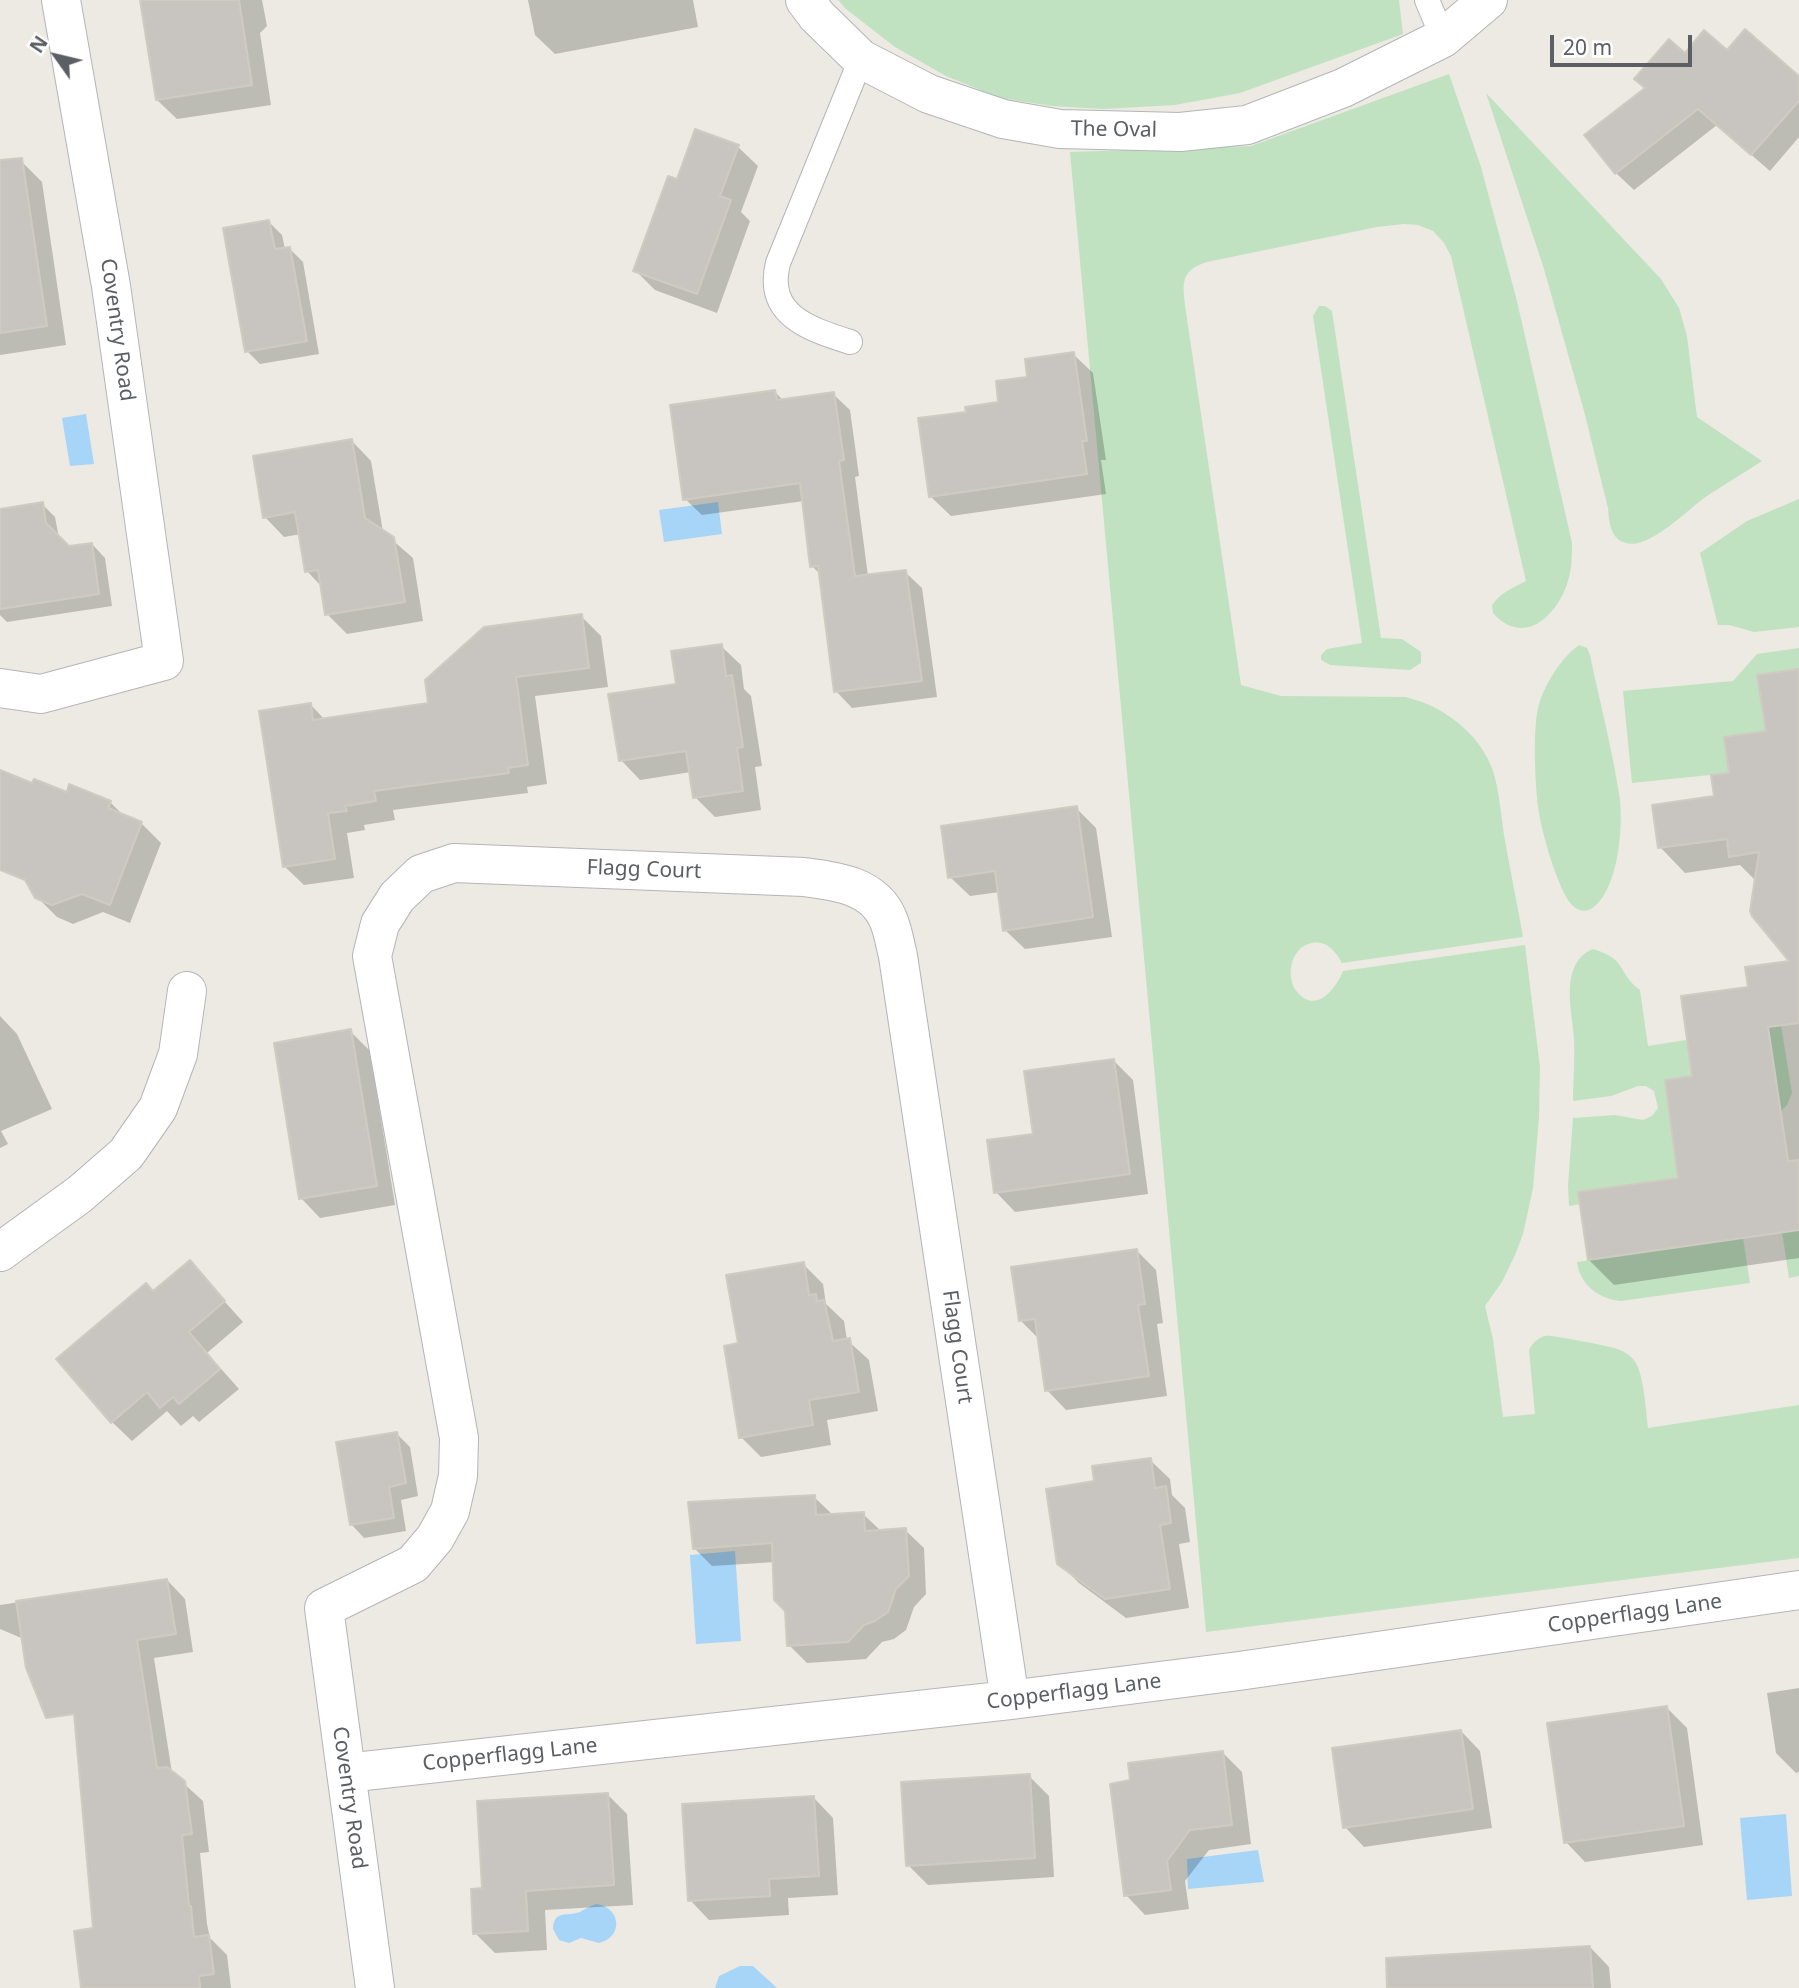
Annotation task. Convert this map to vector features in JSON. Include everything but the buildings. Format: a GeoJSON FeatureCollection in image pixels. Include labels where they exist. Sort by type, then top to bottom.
{"type":"FeatureCollection","features":[{"type":"Feature","properties":{"kind":"street","name":"Coventry Road"},"geometry":{"type":"LineString","coordinates":[[0,688],[41,694],[163,661],[111,286],[61,0]]}},
{"type":"Feature","properties":{"kind":"street","name":"The Oval"},"geometry":{"type":"LineString","coordinates":[[805,0],[817,16],[861,59],[929,94],[1003,119],[1060,130],[1180,132],[1247,125],[1343,88],[1443,38],[1488,0]]}},
{"type":"Feature","properties":{"kind":"street","name":"Flagg Court"},"geometry":{"type":"LineString","coordinates":[[324,1608],[413,1564],[435,1538],[450,1511],[458,1476],[459,1438],[372,956],[380,924],[397,897],[421,874],[454,863],[804,877],[842,882],[870,894],[887,916],[898,956],[1010,1700]]}},
{"type":"Feature","properties":{"kind":"street"},"geometry":{"type":"LineString","coordinates":[[0,1252],[80,1194],[126,1154],[158,1108],[178,1054],[187,991]]}},
{"type":"Feature","properties":{"kind":"street","name":"Copperflagg Lane"},"geometry":{"type":"LineString","coordinates":[[346,1773],[1010,1700],[1239,1671],[1799,1590]]}},
{"type":"Feature","properties":{"kind":"street","name":"Coventry Road"},"geometry":{"type":"LineString","coordinates":[[324,1608],[375,1988]]}},
{"type":"Feature","properties":{"kind":"lane"},"geometry":{"type":"LineString","coordinates":[[1427,0],[1443,38]]}},
{"type":"Feature","properties":{"kind":"lane"},"geometry":{"type":"LineString","coordinates":[[850,342],[816,331],[787,310],[775,293],[774,278],[778,262],[861,59]]}},
{"type":"Feature","properties":{"kind":"green space"},"geometry":{"type":"Polygon","coordinates":[[[838,0],[1399,0],[1403,34],[1240,93],[1175,105],[1104,109],[1052,106],[1000,98],[946,76],[895,47],[838,0]]]}},
{"type":"Feature","properties":{"kind":"green space"},"geometry":{"type":"Polygon","coordinates":[[[1449,74],[1481,167],[1517,301],[1572,543],[1570,571],[1563,594],[1548,615],[1538,623],[1516,628],[1493,613],[1492,605],[1499,597],[1526,581],[1451,256],[1433,231],[1418,225],[1404,224],[1377,227],[1207,262],[1191,270],[1184,281],[1186,312],[1241,685],[1281,696],[1405,697],[1433,707],[1458,723],[1479,745],[1493,771],[1523,937],[1342,963],[1327,945],[1312,943],[1305,945],[1295,956],[1291,979],[1298,993],[1305,999],[1319,1000],[1336,985],[1343,971],[1525,945],[1540,1067],[1533,1188],[1523,1234],[1515,1255],[1502,1282],[1485,1306],[1493,1339],[1503,1417],[1535,1414],[1529,1350],[1545,1336],[1609,1347],[1631,1357],[1637,1365],[1642,1382],[1648,1428],[1799,1405],[1799,1558],[1206,1632],[1070,152],[1251,146],[1449,74]]]}},
{"type":"Feature","properties":{"kind":"green space"},"geometry":{"type":"Polygon","coordinates":[[[1486,93],[1661,279],[1679,308],[1687,336],[1697,417],[1762,461],[1707,496],[1657,535],[1635,544],[1621,541],[1611,529],[1584,411],[1544,269],[1486,93]]]}},
{"type":"Feature","properties":{"kind":"green space"},"geometry":{"type":"Polygon","coordinates":[[[1319,306],[1325,306],[1332,311],[1381,638],[1402,639],[1421,652],[1421,663],[1410,670],[1330,665],[1321,660],[1321,655],[1327,649],[1362,643],[1313,316],[1319,306]]]}},
{"type":"Feature","properties":{"kind":"green space"},"geometry":{"type":"Polygon","coordinates":[[[1799,499],[1799,627],[1754,632],[1718,625],[1700,553],[1747,521],[1799,499]]]}},
{"type":"Feature","properties":{"kind":"green space"},"geometry":{"type":"Polygon","coordinates":[[[1579,645],[1587,648],[1590,655],[1614,764],[1621,812],[1617,856],[1609,885],[1595,906],[1584,911],[1572,905],[1567,898],[1550,858],[1538,806],[1535,752],[1537,711],[1543,693],[1561,663],[1579,645]]]}},
{"type":"Feature","properties":{"kind":"green space"},"geometry":{"type":"Polygon","coordinates":[[[1799,648],[1799,669],[1757,675],[1766,731],[1724,737],[1729,773],[1632,783],[1623,691],[1733,681],[1757,654],[1799,648]]]}},
{"type":"Feature","properties":{"kind":"green space"},"geometry":{"type":"Polygon","coordinates":[[[1593,949],[1617,962],[1640,990],[1648,1046],[1781,1025],[1792,1093],[1787,1105],[1780,1112],[1686,1176],[1578,1192],[1580,1204],[1569,1206],[1573,1118],[1615,1115],[1643,1120],[1652,1116],[1658,1108],[1654,1091],[1646,1086],[1638,1086],[1611,1096],[1573,1101],[1571,976],[1577,961],[1593,949]]]}},
{"type":"Feature","properties":{"kind":"green space"},"geometry":{"type":"Polygon","coordinates":[[[1799,1230],[1799,1276],[1789,1278],[1782,1232],[1799,1230]]]}},
{"type":"Feature","properties":{"kind":"green space"},"geometry":{"type":"Polygon","coordinates":[[[1743,1238],[1750,1283],[1621,1301],[1598,1294],[1586,1284],[1577,1262],[1743,1238]]]}},
{"type":"Feature","properties":{"kind":"water"},"geometry":{"type":"Polygon","coordinates":[[[86,414],[94,464],[70,466],[62,418],[86,414]]]}},
{"type":"Feature","properties":{"kind":"water"},"geometry":{"type":"Polygon","coordinates":[[[718,502],[722,534],[664,542],[659,510],[718,502]]]}},
{"type":"Feature","properties":{"kind":"water"},"geometry":{"type":"Polygon","coordinates":[[[735,1551],[741,1641],[696,1644],[690,1555],[735,1551]]]}},
{"type":"Feature","properties":{"kind":"water"},"geometry":{"type":"Polygon","coordinates":[[[1786,1814],[1792,1896],[1747,1900],[1740,1818],[1786,1814]]]}},
{"type":"Feature","properties":{"kind":"water"},"geometry":{"type":"Polygon","coordinates":[[[1258,1850],[1264,1882],[1188,1889],[1187,1859],[1258,1850]]]}},
{"type":"Feature","properties":{"kind":"water"},"geometry":{"type":"Polygon","coordinates":[[[596,1904],[604,1906],[615,1916],[616,1929],[613,1935],[599,1943],[581,1938],[569,1943],[559,1940],[553,1929],[559,1916],[580,1912],[596,1904]]]}},
{"type":"Feature","properties":{"kind":"water"},"geometry":{"type":"Polygon","coordinates":[[[740,1966],[753,1966],[777,1988],[715,1988],[719,1976],[740,1966]]]}}]}
